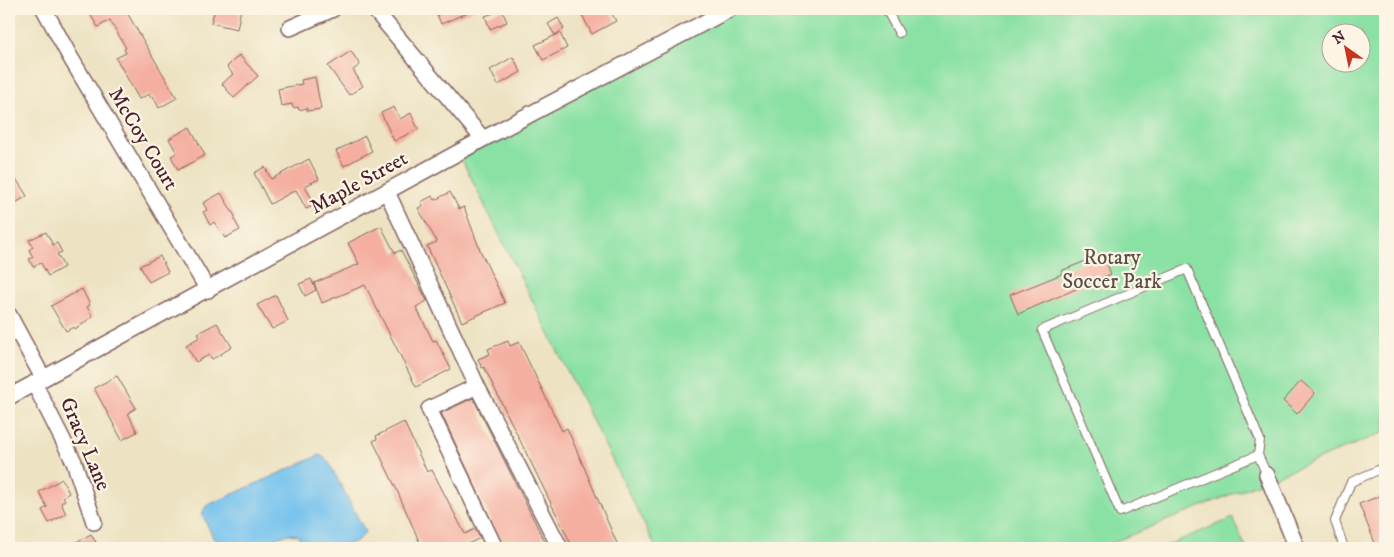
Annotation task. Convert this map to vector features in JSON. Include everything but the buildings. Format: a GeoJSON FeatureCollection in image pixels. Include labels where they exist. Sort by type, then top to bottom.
{"type":"FeatureCollection","features":[{"type":"Feature","properties":{"kind":"street","name":"McCoy Court"},"geometry":{"type":"LineString","coordinates":[[44,9],[68,55],[208,290]]}},
{"type":"Feature","properties":{"kind":"street"},"geometry":{"type":"LineString","coordinates":[[290,28],[334,9]]}},
{"type":"Feature","properties":{"kind":"street"},"geometry":{"type":"LineString","coordinates":[[374,9],[483,139]]}},
{"type":"Feature","properties":{"kind":"street","name":"Maple Street"},"geometry":{"type":"LineString","coordinates":[[9,397],[483,139],[730,9]]}},
{"type":"Feature","properties":{"kind":"street"},"geometry":{"type":"LineString","coordinates":[[387,192],[477,386],[560,548]]}},
{"type":"Feature","properties":{"kind":"street","name":"Gracy Lane"},"geometry":{"type":"LineString","coordinates":[[9,315],[74,462],[94,522]]}},
{"type":"Feature","properties":{"kind":"street"},"geometry":{"type":"LineString","coordinates":[[477,386],[429,409],[495,548]]}},
{"type":"Feature","properties":{"kind":"street"},"geometry":{"type":"LineString","coordinates":[[1267,475],[1297,548]]}},
{"type":"Feature","properties":{"kind":"lane"},"geometry":{"type":"LineString","coordinates":[[886,9],[899,33]]}},
{"type":"Feature","properties":{"kind":"lane"},"geometry":{"type":"LineString","coordinates":[[1258,455],[1120,512],[1042,330],[1187,269],[1260,440],[1258,455],[1267,475]]}},
{"type":"Feature","properties":{"kind":"lane"},"geometry":{"type":"LineString","coordinates":[[1344,548],[1335,521],[1351,482],[1385,467]]}},
{"type":"Feature","properties":{"kind":"green space","name":"Rotary Soccer Park"},"geometry":{"type":"Polygon","coordinates":[[[739,9],[1385,9],[1385,432],[1099,548],[656,548],[461,158],[739,9]]]}},
{"type":"Feature","properties":{"kind":"green space"},"geometry":{"type":"Polygon","coordinates":[[[1233,518],[1246,548],[1161,548],[1233,518]]]}},
{"type":"Feature","properties":{"kind":"water"},"geometry":{"type":"Polygon","coordinates":[[[320,455],[328,461],[365,531],[361,537],[355,542],[338,547],[304,548],[298,535],[288,534],[249,548],[218,548],[202,514],[206,506],[320,455]]]}}]}
